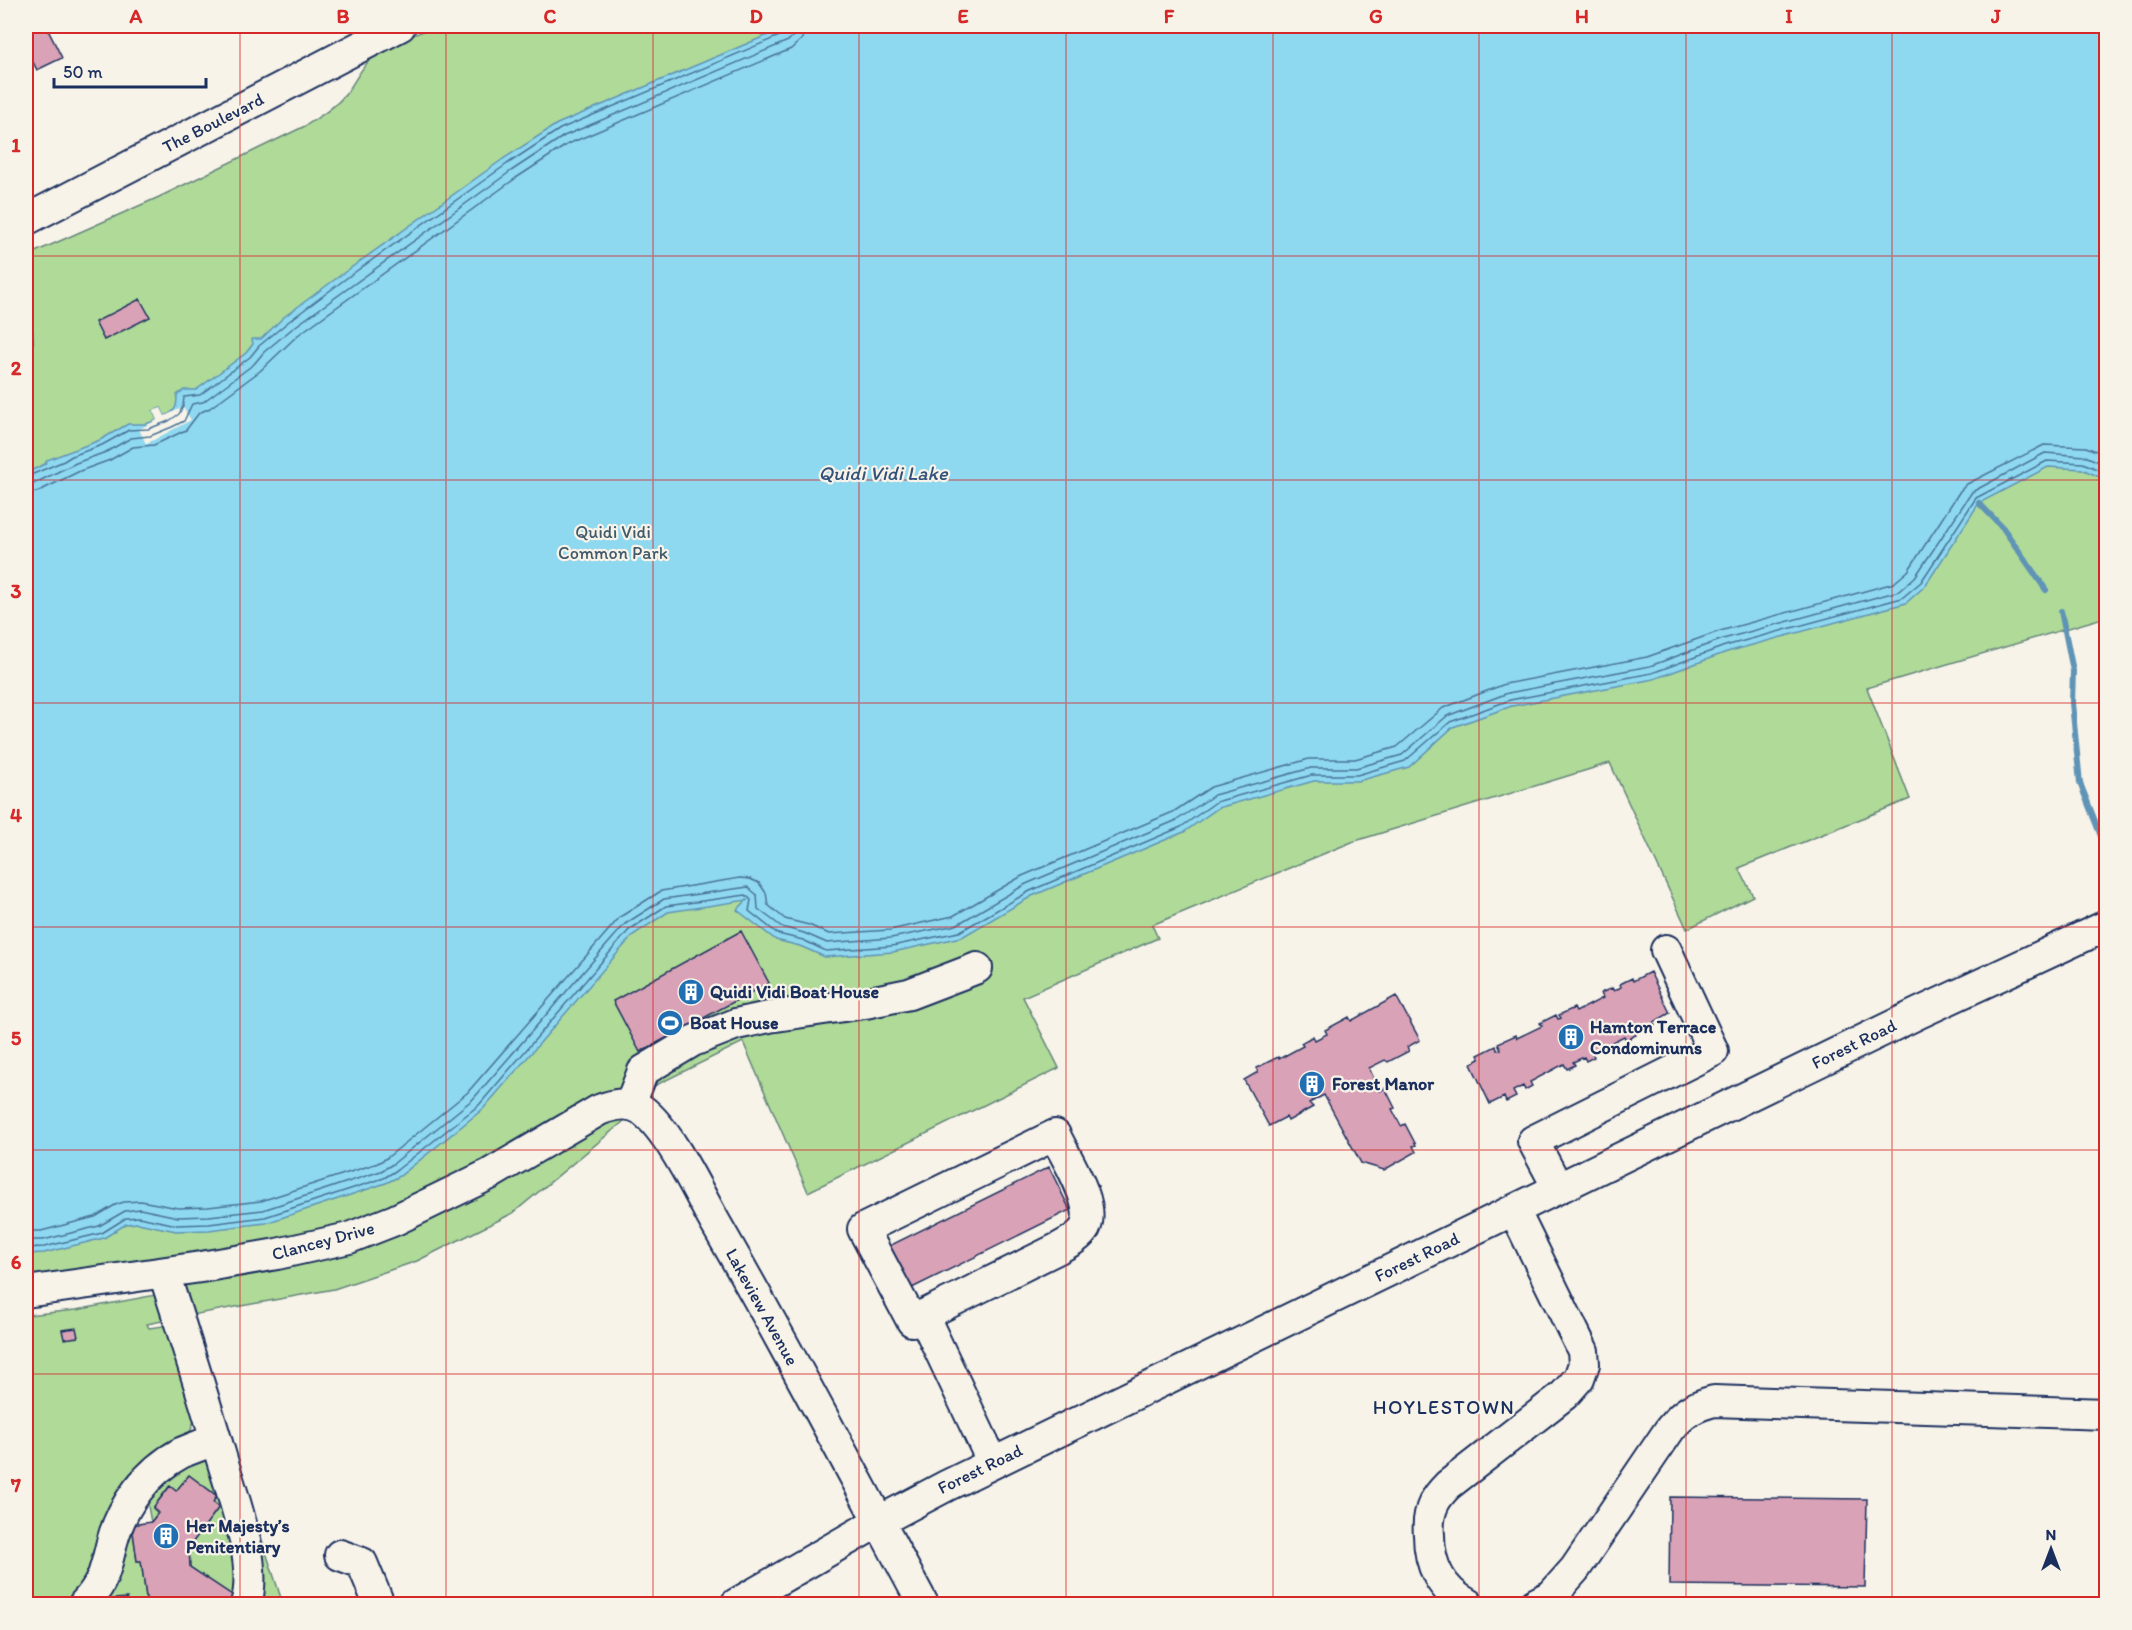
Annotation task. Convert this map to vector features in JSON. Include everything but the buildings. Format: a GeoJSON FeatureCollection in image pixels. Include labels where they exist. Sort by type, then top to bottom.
{"type":"FeatureCollection","features":[{"type":"Feature","properties":{"kind":"street","name":"The Boulevard"},"geometry":{"type":"LineString","coordinates":[[30,210],[400,26]]}},
{"type":"Feature","properties":{"kind":"street","name":"Forest Road"},"geometry":{"type":"LineString","coordinates":[[736,1605],[878,1522],[993,1463],[1919,1013],[2106,926]]}},
{"type":"Feature","properties":{"kind":"street"},"geometry":{"type":"LineString","coordinates":[[1558,1188],[1533,1141],[1713,1051],[1666,950]]}},
{"type":"Feature","properties":{"kind":"street"},"geometry":{"type":"LineString","coordinates":[[630,1105],[643,1071],[693,1041],[747,1022],[865,1004],[909,994],[977,968]]}},
{"type":"Feature","properties":{"kind":"street","name":"Clancey Drive"},"geometry":{"type":"LineString","coordinates":[[26,1292],[164,1273],[277,1254],[349,1238],[395,1220],[481,1179],[598,1110],[614,1105],[630,1105]]}},
{"type":"Feature","properties":{"kind":"street","name":"Lakeview Avenue"},"geometry":{"type":"LineString","coordinates":[[630,1105],[640,1108],[663,1132],[790,1357],[923,1605]]}},
{"type":"Feature","properties":{"kind":"street"},"geometry":{"type":"LineString","coordinates":[[1055,1135],[1085,1197],[1089,1217],[1084,1230],[1066,1244],[924,1315],[912,1321],[863,1229],[1055,1135]]}},
{"type":"Feature","properties":{"kind":"street"},"geometry":{"type":"LineString","coordinates":[[1468,1605],[1445,1586],[1429,1554],[1428,1528],[1434,1503],[1448,1485],[1564,1395],[1579,1378],[1584,1364],[1583,1351],[1574,1329],[1514,1210]]}},
{"type":"Feature","properties":{"kind":"street"},"geometry":{"type":"LineString","coordinates":[[164,1273],[216,1440],[248,1553],[251,1589],[246,1605]]}},
{"type":"Feature","properties":{"kind":"street"},"geometry":{"type":"LineString","coordinates":[[924,1315],[993,1463]]}},
{"type":"Feature","properties":{"kind":"street"},"geometry":{"type":"LineString","coordinates":[[1535,1605],[1552,1595],[1575,1569],[1670,1429],[1683,1414],[1696,1406],[1714,1401],[2106,1414]]}},
{"type":"Feature","properties":{"kind":"street"},"geometry":{"type":"LineString","coordinates":[[84,1605],[97,1590],[123,1514],[139,1487],[156,1470],[181,1453],[216,1440]]}},
{"type":"Feature","properties":{"kind":"street"},"geometry":{"type":"LineString","coordinates":[[340,1555],[362,1563],[379,1605]]}},
{"type":"Feature","properties":{"kind":"green space","name":"Quidi Vidi Lake"},"geometry":{"type":"Polygon","coordinates":[[[434,26],[2106,26],[2106,617],[1867,688],[1910,799],[1739,868],[1753,896],[1687,929],[1610,763],[1352,842],[1152,925],[1158,938],[1023,997],[1059,1068],[808,1192],[743,1042],[652,1087],[630,1116],[513,1213],[417,1261],[334,1289],[192,1315],[176,1259],[26,1282],[26,256],[159,197],[305,126],[341,100],[366,64],[376,55],[434,26]]]}},
{"type":"Feature","properties":{"kind":"green space"},"geometry":{"type":"Polygon","coordinates":[[[166,1293],[172,1319],[147,1324],[149,1328],[171,1325],[196,1414],[191,1430],[180,1443],[73,1604],[26,1604],[26,1312],[27,1315],[76,1310],[166,1293]]]}},
{"type":"Feature","properties":{"kind":"green space"},"geometry":{"type":"Polygon","coordinates":[[[201,1458],[216,1466],[225,1481],[246,1581],[240,1604],[230,1603],[234,1597],[190,1567],[189,1547],[219,1507],[213,1502],[217,1496],[189,1475],[176,1491],[169,1486],[153,1508],[158,1513],[151,1522],[148,1503],[150,1493],[159,1477],[182,1462],[201,1458]]]}},
{"type":"Feature","properties":{"kind":"green space"},"geometry":{"type":"Polygon","coordinates":[[[236,1461],[283,1604],[259,1604],[236,1461]]]}},
{"type":"Feature","properties":{"kind":"green space"},"geometry":{"type":"Polygon","coordinates":[[[132,1525],[137,1561],[141,1561],[147,1604],[90,1604],[132,1525]]]}},
{"type":"Feature","properties":{"kind":"water","name":"Quidi Vidi Lake"},"geometry":{"type":"Polygon","coordinates":[[[789,26],[2106,26],[2106,480],[2082,469],[2048,467],[1979,503],[1925,586],[1906,603],[1727,652],[1654,679],[1512,706],[1453,727],[1409,767],[1358,781],[1314,781],[1218,808],[1184,832],[1032,896],[962,937],[893,952],[825,957],[800,946],[776,940],[737,910],[747,900],[668,912],[633,935],[483,1109],[400,1176],[386,1183],[266,1223],[209,1230],[176,1231],[138,1223],[126,1224],[104,1238],[44,1253],[26,1254],[26,473],[45,464],[47,460],[100,440],[128,424],[146,424],[157,420],[153,411],[161,408],[165,416],[172,412],[176,406],[177,395],[184,390],[196,390],[246,353],[253,344],[252,339],[261,339],[284,317],[345,272],[503,159],[557,124],[789,26]]]}},
{"type":"Feature","properties":{"kind":"pier"},"geometry":{"type":"Polygon","coordinates":[[[183,407],[191,420],[146,444],[139,429],[157,420],[153,411],[161,408],[165,416],[183,407]]]}},
{"type":"Feature","properties":{"kind":"waterway"},"geometry":{"type":"LineString","coordinates":[[1979,503],[2003,528],[2046,590]]}},
{"type":"Feature","properties":{"kind":"waterway"},"geometry":{"type":"LineString","coordinates":[[2061,611],[2073,671],[2072,703],[2080,783],[2106,849]]}},
{"type":"Feature","properties":{"kind":"place","name":"Quidi Vidi Boat House"},"geometry":{"type":"Point","coordinates":[691,992]}},
{"type":"Feature","properties":{"kind":"place","name":"Boat House"},"geometry":{"type":"Point","coordinates":[670,1023]}},
{"type":"Feature","properties":{"kind":"place","name":"Hamton Terrace Condominums"},"geometry":{"type":"Point","coordinates":[1571,1037]}},
{"type":"Feature","properties":{"kind":"place","name":"Forest Manor"},"geometry":{"type":"Point","coordinates":[1312,1084]}},
{"type":"Feature","properties":{"kind":"place","name":"Her Majesty’s Penitentiary"},"geometry":{"type":"Point","coordinates":[166,1536]}},
{"type":"Feature","properties":{"kind":"district","name":"HOYLESTOWN"},"geometry":{"type":"Point","coordinates":[1444,1407]}},
{"type":"Feature","properties":{"kind":"park label","name":"Quidi Vidi Common Park"},"geometry":{"type":"Point","coordinates":[613,542]}}]}
